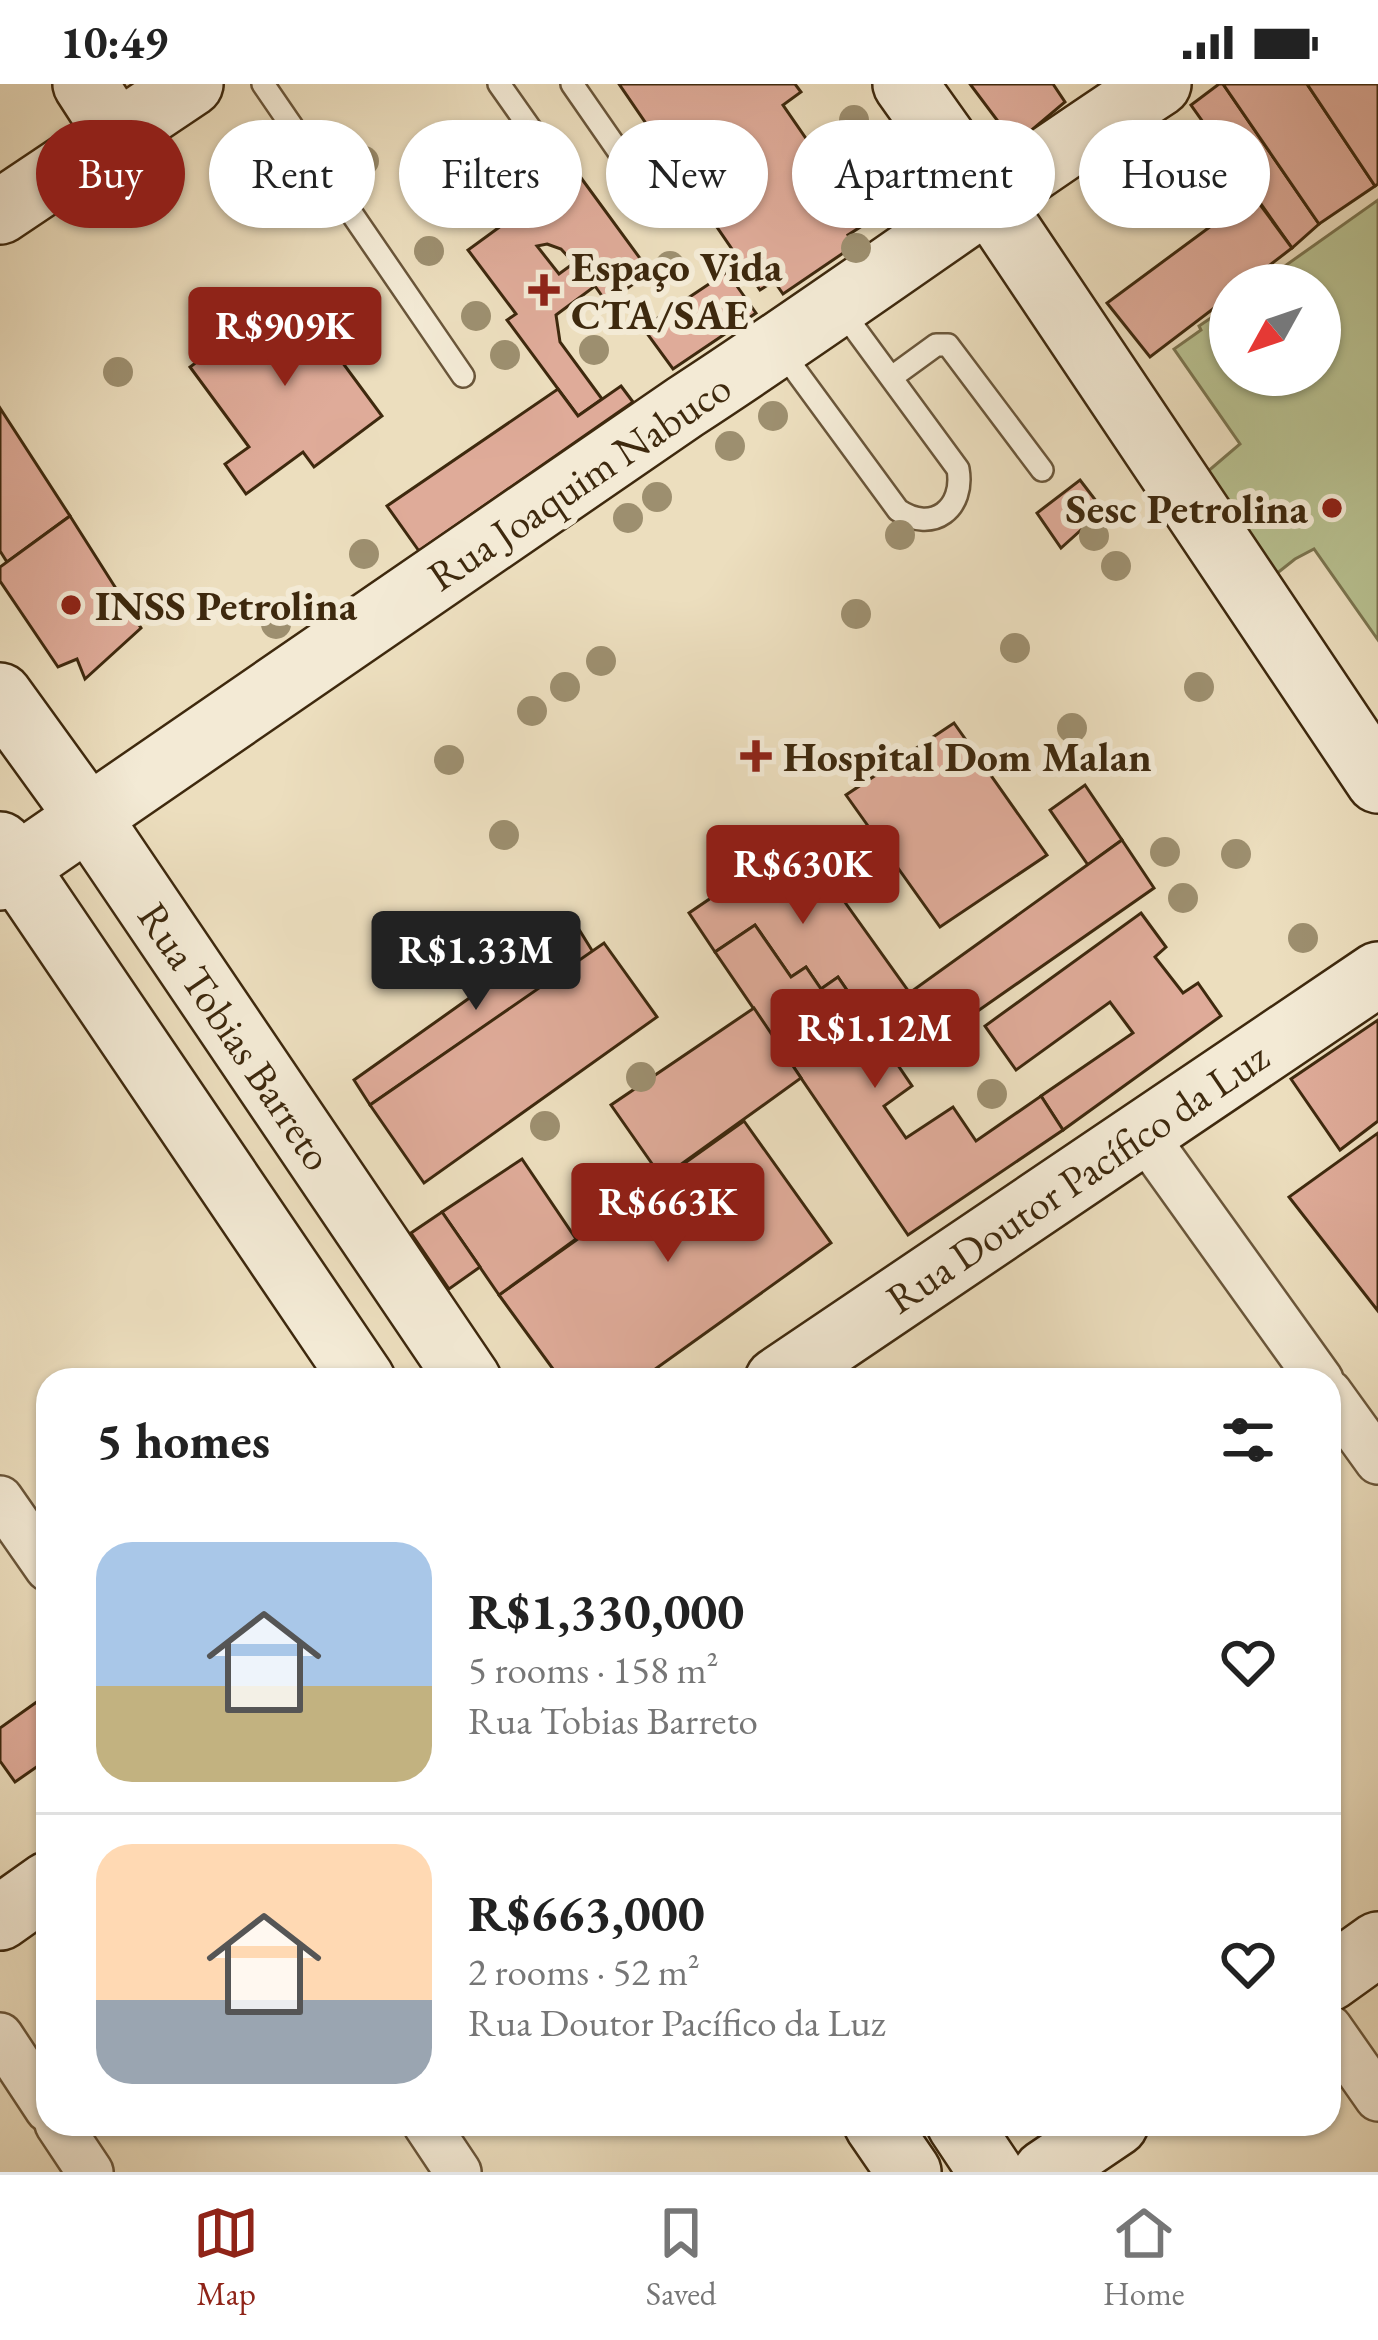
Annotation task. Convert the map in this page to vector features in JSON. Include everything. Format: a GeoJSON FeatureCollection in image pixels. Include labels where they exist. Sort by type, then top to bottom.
{"type":"FeatureCollection","features":[{"type":"Feature","properties":{"kind":"street"},"geometry":{"type":"LineString","coordinates":[[0,212],[100,108],[191,84]]}},
{"type":"Feature","properties":{"kind":"street"},"geometry":{"type":"LineString","coordinates":[[905,84],[931,120]]}},
{"type":"Feature","properties":{"kind":"street","name":"Rua Joaquim Nabuco"},"geometry":{"type":"LineString","coordinates":[[1055,153],[1159,84]]}},
{"type":"Feature","properties":{"kind":"street","name":"Rua Joaquim Nabuco"},"geometry":{"type":"LineString","coordinates":[[5,863],[89,818],[945,228]]}},
{"type":"Feature","properties":{"kind":"street"},"geometry":{"type":"LineString","coordinates":[[1007,228],[1378,781]]}},
{"type":"Feature","properties":{"kind":"street","name":"Rua Tobias Barreto"},"geometry":{"type":"LineString","coordinates":[[0,695],[89,818],[461,1368]]}},
{"type":"Feature","properties":{"kind":"street","name":"Rua Tobias Barreto"},"geometry":{"type":"LineString","coordinates":[[5,863],[356,1368]]}},
{"type":"Feature","properties":{"kind":"street","name":"Rua Doutor Pacífico da Luz"},"geometry":{"type":"LineString","coordinates":[[795,1368],[1378,974]]}},
{"type":"Feature","properties":{"kind":"street"},"geometry":{"type":"LineString","coordinates":[[1142,1132],[1311,1368]]}},
{"type":"Feature","properties":{"kind":"street"},"geometry":{"type":"LineString","coordinates":[[1341,1410],[1378,1461]]}},
{"type":"Feature","properties":{"kind":"street"},"geometry":{"type":"LineString","coordinates":[[0,1498],[36,1550]]}},
{"type":"Feature","properties":{"kind":"street"},"geometry":{"type":"LineString","coordinates":[[0,1918],[36,1892]]}},
{"type":"Feature","properties":{"kind":"street"},"geometry":{"type":"LineString","coordinates":[[1341,1970],[1378,1944]]}},
{"type":"Feature","properties":{"kind":"street"},"geometry":{"type":"LineString","coordinates":[[0,2036],[36,2090]]}},
{"type":"Feature","properties":{"kind":"street"},"geometry":{"type":"LineString","coordinates":[[1341,2045],[1378,2098]]}},
{"type":"Feature","properties":{"kind":"street"},"geometry":{"type":"LineString","coordinates":[[66,2136],[90,2172]]}},
{"type":"Feature","properties":{"kind":"street"},"geometry":{"type":"LineString","coordinates":[[434,2136],[458,2172]]}},
{"type":"Feature","properties":{"kind":"street"},"geometry":{"type":"LineString","coordinates":[[884,2136],[909,2172]]}},
{"type":"Feature","properties":{"kind":"street"},"geometry":{"type":"LineString","coordinates":[[967,2136],[991,2172]]}},
{"type":"Feature","properties":{"kind":"street"},"geometry":{"type":"LineString","coordinates":[[1045,2172],[1098,2136]]}},
{"type":"Feature","properties":{"kind":"lane"},"geometry":{"type":"LineString","coordinates":[[263,84],[463,376]]}},
{"type":"Feature","properties":{"kind":"lane"},"geometry":{"type":"LineString","coordinates":[[499,84],[524,120]]}},
{"type":"Feature","properties":{"kind":"lane"},"geometry":{"type":"LineString","coordinates":[[572,84],[606,133]]}},
{"type":"Feature","properties":{"kind":"lane"},"geometry":{"type":"LineString","coordinates":[[778,346],[898,510],[908,517],[933,519],[953,505],[958,469],[838,305]]}},
{"type":"Feature","properties":{"kind":"lane"},"geometry":{"type":"LineString","coordinates":[[892,377],[936,345],[947,345],[1042,470]]}},
{"type":"Feature","properties":{"kind":"green space","name":"Sesc Petrolina"},"geometry":{"type":"Polygon","coordinates":[[[1378,200],[1378,640],[1314,549],[1271,578],[1200,478],[1240,444],[1174,349],[1209,319],[1209,396],[1341,396],[1341,264],[1288,264],[1378,200]]]}},
{"type":"Feature","properties":{"kind":"building"},"geometry":{"type":"Polygon","coordinates":[[[619,84],[795,84],[801,92],[783,105],[793,120],[792,228],[859,228],[848,235],[855,245],[783,294],[774,281],[760,290],[718,228],[768,228],[768,120],[644,120],[619,84]]]}},
{"type":"Feature","properties":{"kind":"building"},"geometry":{"type":"Polygon","coordinates":[[[970,84],[1053,84],[1065,102],[1044,120],[997,120],[970,84]]]}},
{"type":"Feature","properties":{"kind":"building"},"geometry":{"type":"Polygon","coordinates":[[[1223,84],[1248,120],[1202,120],[1191,105],[1223,84]]]}},
{"type":"Feature","properties":{"kind":"building"},"geometry":{"type":"Polygon","coordinates":[[[1223,84],[1307,84],[1375,186],[1319,224],[1270,153],[1270,120],[1248,120],[1223,84]]]}},
{"type":"Feature","properties":{"kind":"building"},"geometry":{"type":"Polygon","coordinates":[[[1307,84],[1378,84],[1378,184],[1375,186],[1307,84]]]}},
{"type":"Feature","properties":{"kind":"building"},"geometry":{"type":"Polygon","coordinates":[[[1270,153],[1319,224],[1292,248],[1270,217],[1270,153]]]}},
{"type":"Feature","properties":{"kind":"building","name":"Espaço Vida CTA/SAE"},"geometry":{"type":"Polygon","coordinates":[[[582,179],[606,212],[606,228],[618,228],[650,272],[607,303],[595,286],[556,315],[560,342],[602,399],[578,416],[507,320],[516,314],[468,250],[498,228],[582,228],[582,179]],[[537,246],[559,274],[574,263],[561,249],[537,246]]]}},
{"type":"Feature","properties":{"kind":"building"},"geometry":{"type":"Polygon","coordinates":[[[1270,218],[1292,248],[1271,264],[1209,264],[1209,312],[1150,357],[1107,303],[1208,228],[1270,228],[1270,218]]]}},
{"type":"Feature","properties":{"kind":"building"},"geometry":{"type":"Polygon","coordinates":[[[727,272],[756,313],[673,369],[643,328],[727,272]]]}},
{"type":"Feature","properties":{"kind":"building"},"geometry":{"type":"Polygon","coordinates":[[[292,291],[303,307],[320,295],[345,330],[328,343],[382,416],[314,467],[303,452],[246,494],[225,464],[249,447],[190,367],[292,291]]]}},
{"type":"Feature","properties":{"kind":"building"},"geometry":{"type":"Polygon","coordinates":[[[621,386],[633,402],[419,551],[387,506],[558,389],[578,416],[621,386]]]}},
{"type":"Feature","properties":{"kind":"building","name":"INSS Petrolina"},"geometry":{"type":"Polygon","coordinates":[[[0,408],[70,516],[7,562],[0,551],[0,408]]]}},
{"type":"Feature","properties":{"kind":"building"},"geometry":{"type":"Polygon","coordinates":[[[1080,480],[1103,510],[1061,548],[1037,513],[1080,480]]]}},
{"type":"Feature","properties":{"kind":"building","name":"INSS Petrolina"},"geometry":{"type":"Polygon","coordinates":[[[70,516],[141,628],[85,679],[77,659],[58,667],[0,581],[0,567],[70,516]]]}},
{"type":"Feature","properties":{"kind":"building"},"geometry":{"type":"Polygon","coordinates":[[[954,723],[1047,855],[940,927],[846,795],[954,723]]]}},
{"type":"Feature","properties":{"kind":"building"},"geometry":{"type":"Polygon","coordinates":[[[1085,785],[1122,840],[1088,865],[1050,810],[1085,785]]]}},
{"type":"Feature","properties":{"kind":"building"},"geometry":{"type":"Polygon","coordinates":[[[799,838],[909,992],[869,1022],[838,977],[821,989],[806,967],[791,977],[755,925],[715,952],[689,913],[799,838]]]}},
{"type":"Feature","properties":{"kind":"building"},"geometry":{"type":"Polygon","coordinates":[[[1122,840],[1154,888],[899,1066],[869,1022],[1122,840]]]}},
{"type":"Feature","properties":{"kind":"building"},"geometry":{"type":"Polygon","coordinates":[[[1141,913],[1166,947],[1155,957],[1183,993],[1198,983],[1221,1016],[1063,1130],[1041,1096],[1133,1033],[1110,1002],[1016,1070],[985,1026],[1141,913]]]}},
{"type":"Feature","properties":{"kind":"building"},"geometry":{"type":"Polygon","coordinates":[[[575,923],[593,952],[370,1105],[354,1080],[575,923]]]}},
{"type":"Feature","properties":{"kind":"building"},"geometry":{"type":"Polygon","coordinates":[[[755,925],[791,977],[806,967],[821,989],[838,977],[912,1086],[884,1106],[906,1138],[953,1107],[976,1141],[1041,1096],[1063,1130],[908,1235],[715,952],[755,925]]]}},
{"type":"Feature","properties":{"kind":"building"},"geometry":{"type":"Polygon","coordinates":[[[604,943],[657,1017],[424,1183],[370,1105],[604,943]]]}},
{"type":"Feature","properties":{"kind":"building"},"geometry":{"type":"Polygon","coordinates":[[[754,1008],[801,1078],[662,1178],[611,1105],[754,1008]]]}},
{"type":"Feature","properties":{"kind":"building"},"geometry":{"type":"Polygon","coordinates":[[[1378,1020],[1378,1121],[1340,1150],[1291,1079],[1378,1020]]]}},
{"type":"Feature","properties":{"kind":"building"},"geometry":{"type":"Polygon","coordinates":[[[744,1121],[831,1243],[657,1368],[552,1368],[499,1295],[744,1121]]]}},
{"type":"Feature","properties":{"kind":"building"},"geometry":{"type":"Polygon","coordinates":[[[1378,1133],[1378,1311],[1289,1197],[1378,1133]]]}},
{"type":"Feature","properties":{"kind":"building"},"geometry":{"type":"Polygon","coordinates":[[[522,1159],[576,1239],[499,1295],[442,1212],[522,1159]]]}},
{"type":"Feature","properties":{"kind":"building"},"geometry":{"type":"Polygon","coordinates":[[[442,1212],[480,1267],[449,1289],[411,1233],[442,1212]]]}},
{"type":"Feature","properties":{"kind":"building"},"geometry":{"type":"Polygon","coordinates":[[[36,1702],[36,1767],[15,1782],[0,1761],[0,1728],[36,1702]]]}},
{"type":"Feature","properties":{"kind":"place","name":"Espaço Vida CTA/SAE"},"geometry":{"type":"Point","coordinates":[544,290]}},
{"type":"Feature","properties":{"kind":"place","name":"Sesc Petrolina"},"geometry":{"type":"Point","coordinates":[1332,508]}},
{"type":"Feature","properties":{"kind":"place","name":"INSS Petrolina"},"geometry":{"type":"Point","coordinates":[71,605]}},
{"type":"Feature","properties":{"kind":"place","name":"Hospital Dom Malan"},"geometry":{"type":"Point","coordinates":[756,756]}}]}
